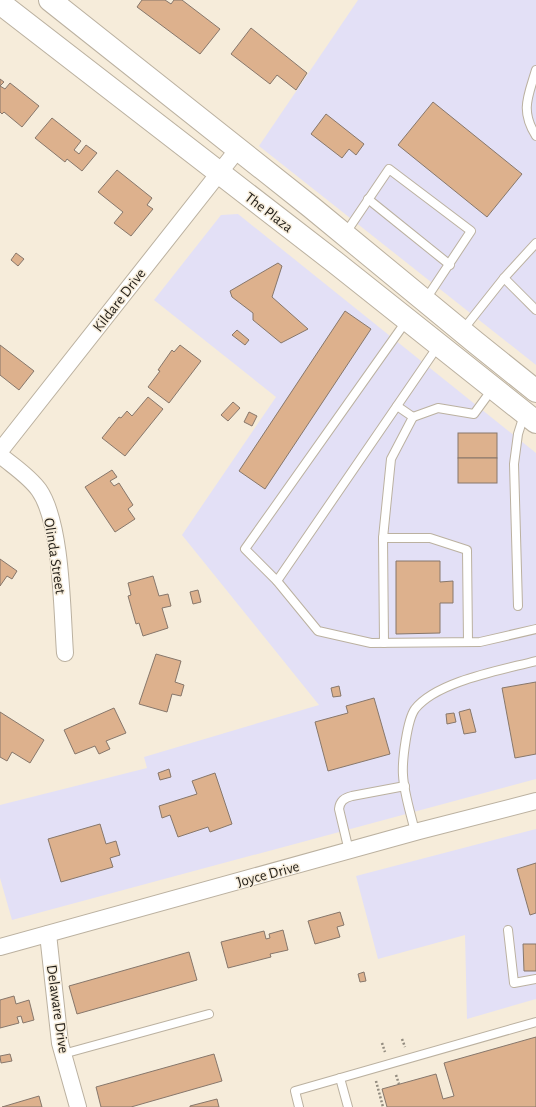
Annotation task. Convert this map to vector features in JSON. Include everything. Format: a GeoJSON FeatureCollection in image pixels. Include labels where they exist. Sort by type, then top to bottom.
{"type":"FeatureCollection","features":[{"type":"Feature","properties":{"kind":"main road","name":"The Plaza"},"geometry":{"type":"LineString","coordinates":[[50,0],[238,149],[536,391]]}},
{"type":"Feature","properties":{"kind":"main road","name":"The Plaza"},"geometry":{"type":"LineString","coordinates":[[0,3],[439,344],[530,417]]}},
{"type":"Feature","properties":{"kind":"street","name":"Kildare Drive"},"geometry":{"type":"LineString","coordinates":[[0,451],[238,149]]}},
{"type":"Feature","properties":{"kind":"street","name":"Olinda Street"},"geometry":{"type":"LineString","coordinates":[[0,455],[32,482],[46,504],[54,529],[66,653]]}},
{"type":"Feature","properties":{"kind":"street","name":"Joyce Drive"},"geometry":{"type":"LineString","coordinates":[[0,948],[415,832],[536,802]]}},
{"type":"Feature","properties":{"kind":"street","name":"Delaware Drive"},"geometry":{"type":"LineString","coordinates":[[48,934],[60,1043],[78,1107]]}},
{"type":"Feature","properties":{"kind":"lane"},"geometry":{"type":"LineString","coordinates":[[536,70],[526,107],[529,125],[536,136]]}},
{"type":"Feature","properties":{"kind":"lane"},"geometry":{"type":"LineString","coordinates":[[344,235],[389,169],[471,231],[450,265],[424,301]]}},
{"type":"Feature","properties":{"kind":"lane"},"geometry":{"type":"LineString","coordinates":[[368,199],[450,265]]}},
{"type":"Feature","properties":{"kind":"lane"},"geometry":{"type":"LineString","coordinates":[[462,332],[504,278],[536,243]]}},
{"type":"Feature","properties":{"kind":"lane"},"geometry":{"type":"LineString","coordinates":[[504,278],[536,310]]}},
{"type":"Feature","properties":{"kind":"lane"},"geometry":{"type":"LineString","coordinates":[[408,320],[246,549],[277,581],[318,632],[371,643],[480,642],[536,629]]}},
{"type":"Feature","properties":{"kind":"lane"},"geometry":{"type":"LineString","coordinates":[[277,581],[439,344]]}},
{"type":"Feature","properties":{"kind":"lane"},"geometry":{"type":"LineString","coordinates":[[384,643],[383,538],[391,459],[413,417],[438,408],[474,414],[494,388]]}},
{"type":"Feature","properties":{"kind":"lane"},"geometry":{"type":"LineString","coordinates":[[397,406],[413,417]]}},
{"type":"Feature","properties":{"kind":"lane"},"geometry":{"type":"LineString","coordinates":[[518,606],[514,464],[518,434],[530,417]]}},
{"type":"Feature","properties":{"kind":"lane"},"geometry":{"type":"LineString","coordinates":[[383,538],[430,538],[467,550],[468,642]]}},
{"type":"Feature","properties":{"kind":"lane"},"geometry":{"type":"LineString","coordinates":[[415,832],[403,776],[406,736],[415,710],[439,691],[464,680],[536,661]]}},
{"type":"Feature","properties":{"kind":"lane"},"geometry":{"type":"LineString","coordinates":[[349,851],[339,810],[340,803],[346,798],[352,796],[405,786]]}},
{"type":"Feature","properties":{"kind":"lane"},"geometry":{"type":"LineString","coordinates":[[508,930],[514,983],[536,979]]}},
{"type":"Feature","properties":{"kind":"lane"},"geometry":{"type":"LineString","coordinates":[[63,1054],[209,1014]]}},
{"type":"Feature","properties":{"kind":"lane"},"geometry":{"type":"LineString","coordinates":[[299,1107],[295,1091],[536,1022]]}},
{"type":"Feature","properties":{"kind":"lane"},"geometry":{"type":"LineString","coordinates":[[340,1078],[348,1107]]}},
{"type":"Feature","properties":{"kind":"path"},"geometry":{"type":"LineString","coordinates":[[397,1075],[399,1084]]}},
{"type":"Feature","properties":{"kind":"path"},"geometry":{"type":"LineString","coordinates":[[376,1081],[383,1107]]}},
{"type":"Feature","properties":{"kind":"shaded area"},"geometry":{"type":"Polygon","coordinates":[[[358,0],[536,0],[536,365],[259,146],[358,0]]]}},
{"type":"Feature","properties":{"kind":"shaded area"},"geometry":{"type":"Polygon","coordinates":[[[238,214],[536,453],[536,779],[12,920],[0,878],[0,805],[147,768],[144,757],[319,705],[182,535],[276,397],[154,300],[221,215],[238,214]]]}},
{"type":"Feature","properties":{"kind":"shaded area"},"geometry":{"type":"Polygon","coordinates":[[[536,829],[536,999],[467,1019],[465,935],[378,959],[356,876],[536,829]]]}},
{"type":"Feature","properties":{"kind":"building"},"geometry":{"type":"Polygon","coordinates":[[[142,0],[165,0],[171,4],[174,0],[182,0],[220,29],[200,54],[137,7],[142,0]]]}},
{"type":"Feature","properties":{"kind":"building"},"geometry":{"type":"Polygon","coordinates":[[[251,28],[307,73],[296,90],[277,75],[270,84],[231,54],[251,28]]]}},
{"type":"Feature","properties":{"kind":"building"},"geometry":{"type":"Polygon","coordinates":[[[0,79],[4,82],[0,86],[0,79]]]}},
{"type":"Feature","properties":{"kind":"building"},"geometry":{"type":"Polygon","coordinates":[[[10,83],[39,106],[22,127],[4,112],[2,114],[0,112],[0,86],[5,89],[10,83]]]}},
{"type":"Feature","properties":{"kind":"building"},"geometry":{"type":"Polygon","coordinates":[[[433,102],[522,174],[487,217],[398,145],[433,102]]]}},
{"type":"Feature","properties":{"kind":"building"},"geometry":{"type":"Polygon","coordinates":[[[326,114],[364,144],[356,155],[349,149],[342,158],[311,134],[326,114]]]}},
{"type":"Feature","properties":{"kind":"building"},"geometry":{"type":"Polygon","coordinates":[[[52,118],[81,141],[74,150],[79,154],[86,145],[97,153],[82,171],[67,159],[65,162],[35,138],[52,118]]]}},
{"type":"Feature","properties":{"kind":"building"},"geometry":{"type":"Polygon","coordinates":[[[117,170],[152,198],[147,205],[153,209],[131,236],[114,223],[123,212],[98,192],[117,170]]]}},
{"type":"Feature","properties":{"kind":"building"},"geometry":{"type":"Polygon","coordinates":[[[16,253],[24,259],[18,266],[11,260],[16,253]]]}},
{"type":"Feature","properties":{"kind":"building"},"geometry":{"type":"Polygon","coordinates":[[[278,263],[282,266],[272,297],[308,329],[281,343],[253,320],[253,313],[232,297],[230,291],[278,263]]]}},
{"type":"Feature","properties":{"kind":"building"},"geometry":{"type":"Polygon","coordinates":[[[345,311],[371,329],[265,489],[239,471],[345,311]]]}},
{"type":"Feature","properties":{"kind":"building"},"geometry":{"type":"Polygon","coordinates":[[[237,330],[249,340],[245,345],[232,335],[237,330]]]}},
{"type":"Feature","properties":{"kind":"building"},"geometry":{"type":"Polygon","coordinates":[[[0,345],[34,371],[19,390],[0,375],[0,345]]]}},
{"type":"Feature","properties":{"kind":"building"},"geometry":{"type":"Polygon","coordinates":[[[180,345],[201,361],[169,403],[148,387],[160,371],[158,370],[172,350],[174,352],[180,345]]]}},
{"type":"Feature","properties":{"kind":"building"},"geometry":{"type":"Polygon","coordinates":[[[148,397],[163,409],[125,456],[102,438],[119,417],[121,418],[127,411],[132,416],[148,397]]]}},
{"type":"Feature","properties":{"kind":"building"},"geometry":{"type":"Polygon","coordinates":[[[233,402],[240,408],[228,421],[221,415],[233,402]]]}},
{"type":"Feature","properties":{"kind":"building"},"geometry":{"type":"Polygon","coordinates":[[[249,412],[257,416],[252,426],[244,422],[249,412]]]}},
{"type":"Feature","properties":{"kind":"building"},"geometry":{"type":"Polygon","coordinates":[[[458,433],[497,433],[497,458],[458,458],[458,433]]]}},
{"type":"Feature","properties":{"kind":"building"},"geometry":{"type":"Polygon","coordinates":[[[458,458],[497,458],[497,483],[458,483],[458,458]]]}},
{"type":"Feature","properties":{"kind":"building"},"geometry":{"type":"Polygon","coordinates":[[[112,470],[117,477],[110,481],[114,486],[119,483],[133,505],[128,509],[135,519],[115,532],[85,487],[112,470]]]}},
{"type":"Feature","properties":{"kind":"building"},"geometry":{"type":"Polygon","coordinates":[[[0,559],[17,571],[12,579],[7,576],[0,586],[0,559]]]}},
{"type":"Feature","properties":{"kind":"building"},"geometry":{"type":"Polygon","coordinates":[[[396,561],[440,561],[440,582],[453,581],[453,603],[440,603],[440,633],[396,634],[396,561]]]}},
{"type":"Feature","properties":{"kind":"building"},"geometry":{"type":"Polygon","coordinates":[[[153,576],[159,596],[168,594],[171,606],[162,608],[168,628],[143,636],[139,623],[136,624],[128,596],[131,595],[128,583],[153,576]]]}},
{"type":"Feature","properties":{"kind":"building"},"geometry":{"type":"Polygon","coordinates":[[[198,590],[201,602],[193,604],[190,592],[198,590]]]}},
{"type":"Feature","properties":{"kind":"building"},"geometry":{"type":"Polygon","coordinates":[[[156,654],[181,661],[175,682],[184,685],[181,696],[172,694],[167,712],[139,704],[156,654]]]}},
{"type":"Feature","properties":{"kind":"building"},"geometry":{"type":"Polygon","coordinates":[[[536,682],[536,754],[515,758],[502,688],[536,682]]]}},
{"type":"Feature","properties":{"kind":"building"},"geometry":{"type":"Polygon","coordinates":[[[339,686],[341,696],[333,697],[331,688],[339,686]]]}},
{"type":"Feature","properties":{"kind":"building"},"geometry":{"type":"Polygon","coordinates":[[[374,698],[390,754],[328,771],[315,722],[348,713],[346,706],[374,698]]]}},
{"type":"Feature","properties":{"kind":"building"},"geometry":{"type":"Polygon","coordinates":[[[114,708],[126,733],[106,741],[110,749],[99,754],[95,746],[75,754],[64,730],[114,708]]]}},
{"type":"Feature","properties":{"kind":"building"},"geometry":{"type":"Polygon","coordinates":[[[470,709],[476,732],[464,734],[459,712],[470,709]]]}},
{"type":"Feature","properties":{"kind":"building"},"geometry":{"type":"Polygon","coordinates":[[[0,712],[44,740],[30,763],[12,752],[7,761],[0,757],[0,712]]]}},
{"type":"Feature","properties":{"kind":"building"},"geometry":{"type":"Polygon","coordinates":[[[454,713],[456,722],[447,724],[446,714],[454,713]]]}},
{"type":"Feature","properties":{"kind":"building"},"geometry":{"type":"Polygon","coordinates":[[[169,769],[171,777],[160,780],[158,773],[169,769]]]}},
{"type":"Feature","properties":{"kind":"building"},"geometry":{"type":"Polygon","coordinates":[[[215,773],[232,824],[210,832],[208,827],[178,837],[170,815],[162,818],[159,806],[197,794],[192,781],[215,773]]]}},
{"type":"Feature","properties":{"kind":"building"},"geometry":{"type":"Polygon","coordinates":[[[100,824],[106,844],[116,841],[120,855],[110,858],[113,867],[61,882],[48,839],[100,824]]]}},
{"type":"Feature","properties":{"kind":"building"},"geometry":{"type":"Polygon","coordinates":[[[536,863],[536,913],[530,915],[517,869],[536,863]]]}},
{"type":"Feature","properties":{"kind":"building"},"geometry":{"type":"Polygon","coordinates":[[[340,912],[344,925],[337,927],[340,937],[315,944],[308,921],[340,912]]]}},
{"type":"Feature","properties":{"kind":"building"},"geometry":{"type":"Polygon","coordinates":[[[283,930],[288,950],[270,954],[271,957],[228,968],[221,942],[264,931],[266,939],[270,938],[269,934],[283,930]]]}},
{"type":"Feature","properties":{"kind":"building"},"geometry":{"type":"Polygon","coordinates":[[[523,944],[536,944],[536,971],[524,971],[523,944]]]}},
{"type":"Feature","properties":{"kind":"building"},"geometry":{"type":"Polygon","coordinates":[[[189,952],[197,980],[77,1014],[69,986],[189,952]]]}},
{"type":"Feature","properties":{"kind":"building"},"geometry":{"type":"Polygon","coordinates":[[[364,972],[366,981],[360,982],[358,974],[364,972]]]}},
{"type":"Feature","properties":{"kind":"building"},"geometry":{"type":"Polygon","coordinates":[[[14,996],[16,1004],[29,1000],[34,1020],[23,1023],[21,1016],[17,1017],[19,1023],[0,1028],[0,1000],[14,996]]]}},
{"type":"Feature","properties":{"kind":"building"},"geometry":{"type":"Polygon","coordinates":[[[536,1037],[536,1107],[387,1107],[382,1089],[436,1074],[443,1099],[454,1096],[444,1063],[536,1037]]]}},
{"type":"Feature","properties":{"kind":"building"},"geometry":{"type":"Polygon","coordinates":[[[10,1054],[12,1061],[1,1063],[0,1056],[10,1054]]]}},
{"type":"Feature","properties":{"kind":"building"},"geometry":{"type":"Polygon","coordinates":[[[214,1054],[222,1081],[131,1107],[101,1107],[96,1087],[214,1054]]]}},
{"type":"Feature","properties":{"kind":"building"},"geometry":{"type":"Polygon","coordinates":[[[39,1096],[42,1107],[2,1107],[39,1096]]]}},
{"type":"Feature","properties":{"kind":"building"},"geometry":{"type":"Polygon","coordinates":[[[217,1099],[219,1107],[190,1107],[190,1106],[217,1099]]]}}]}
